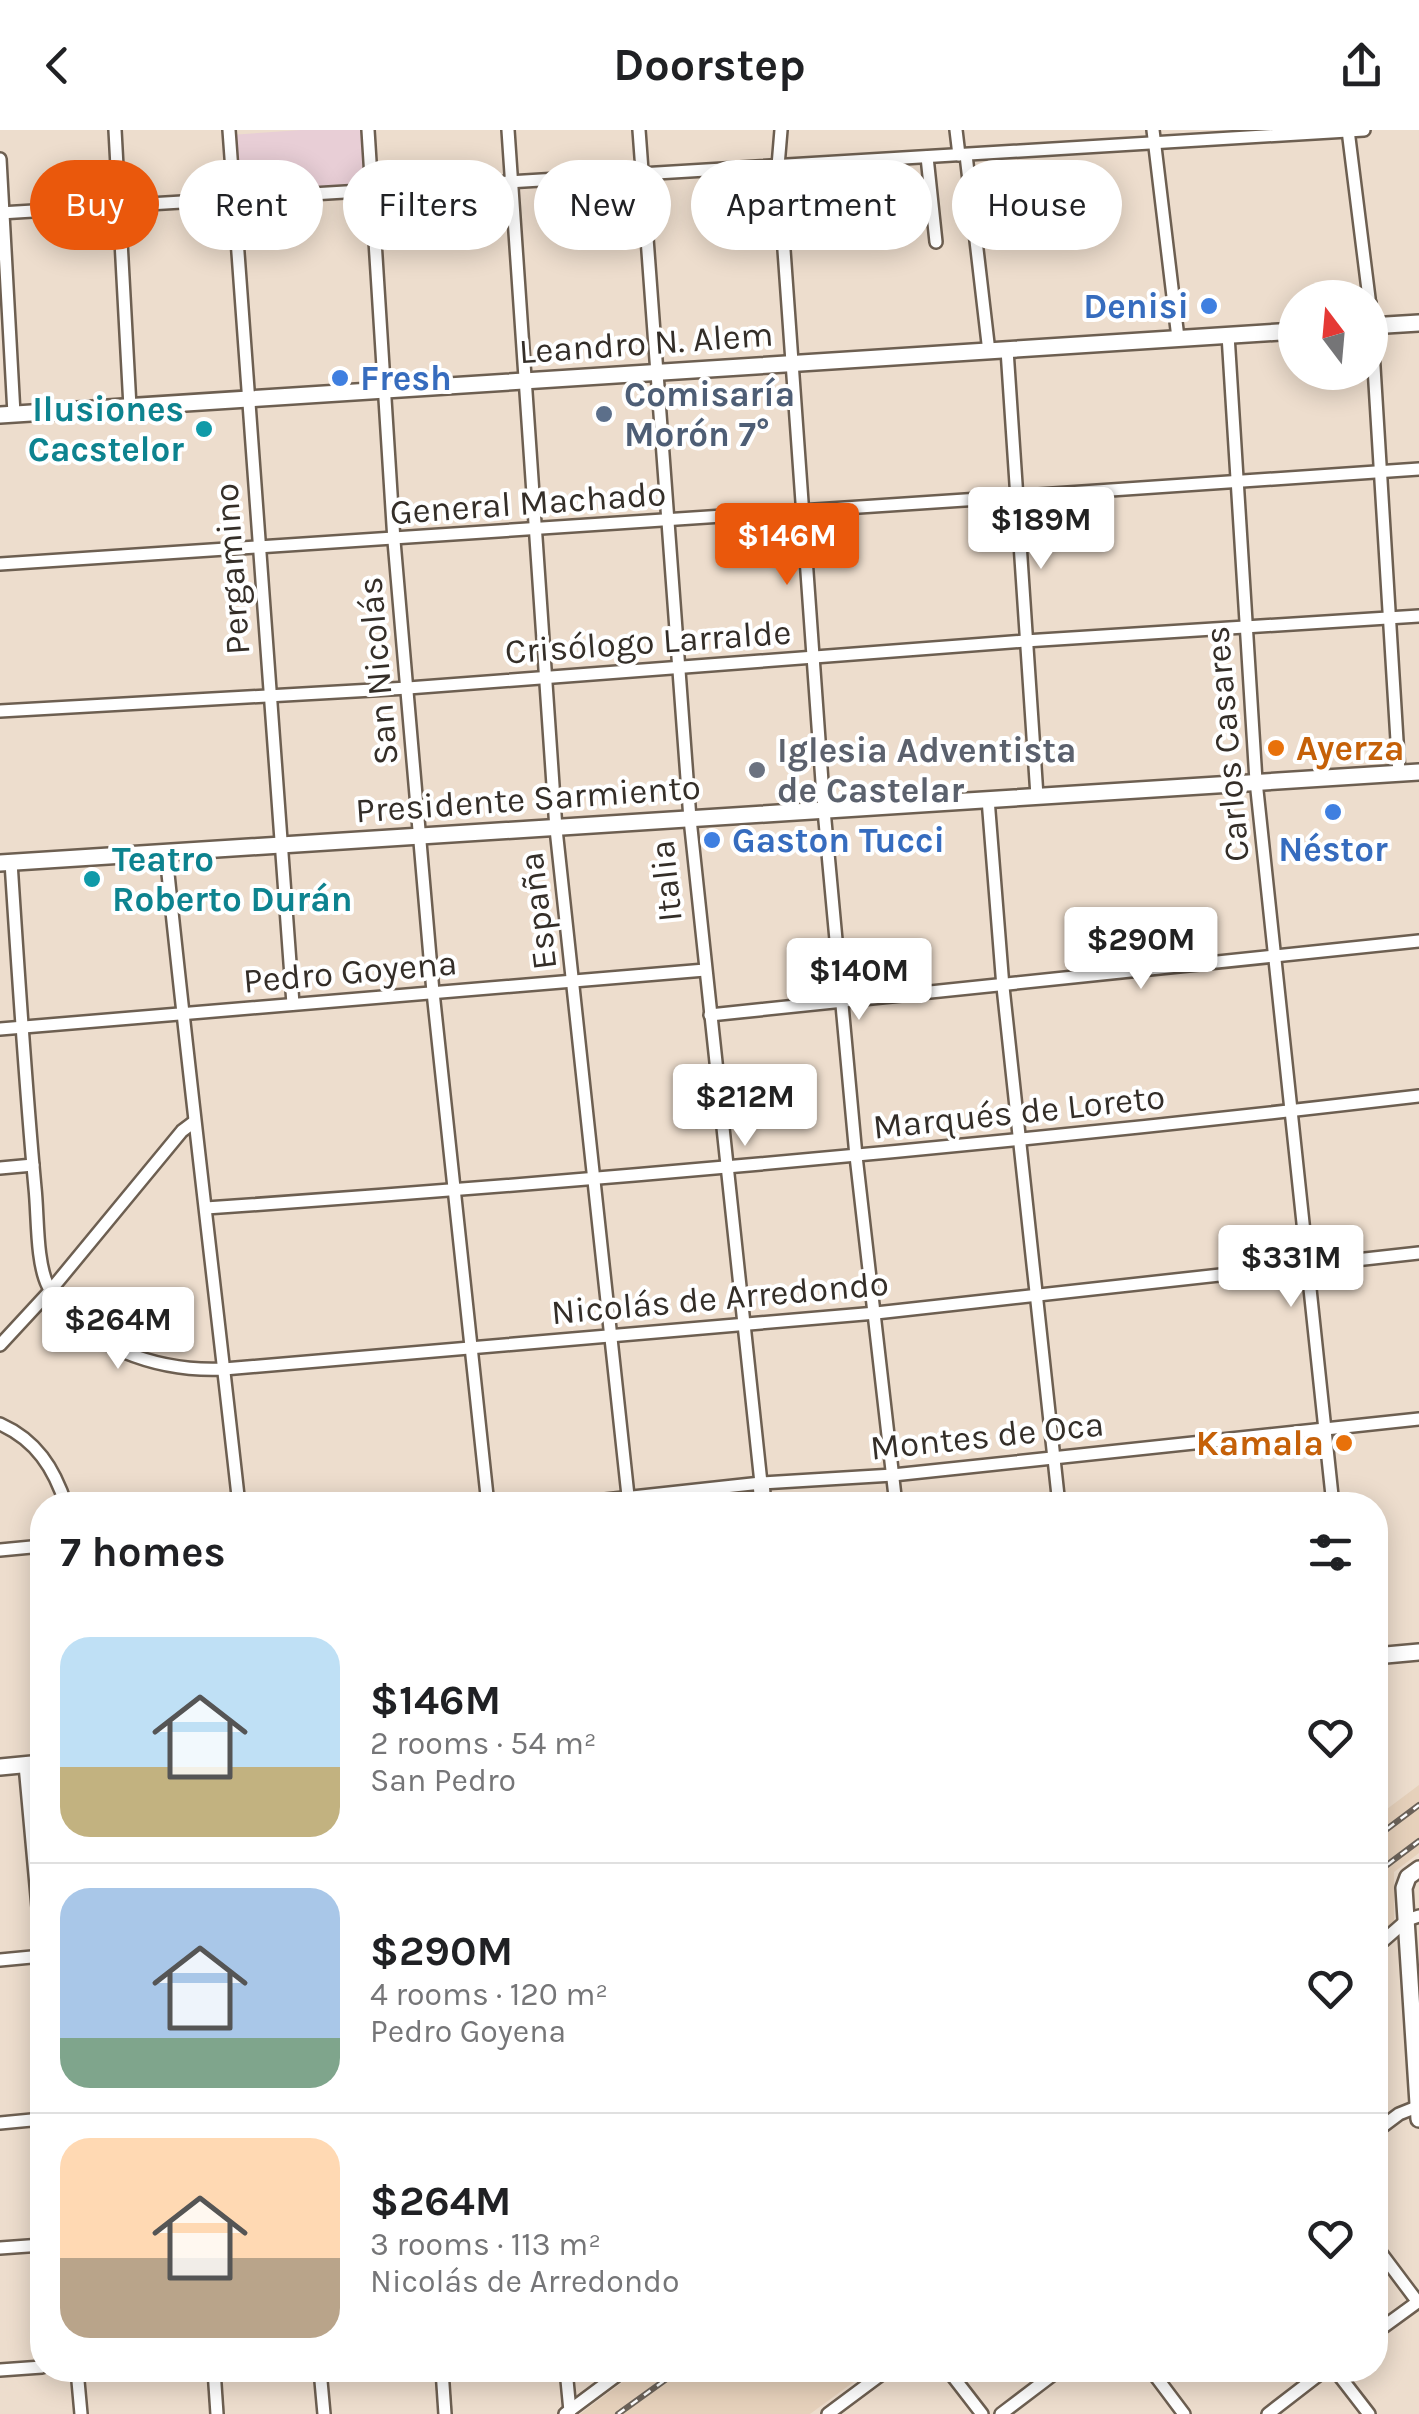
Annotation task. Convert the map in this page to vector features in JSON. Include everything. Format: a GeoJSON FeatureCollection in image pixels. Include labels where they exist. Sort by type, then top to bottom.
{"type":"FeatureCollection","features":[{"type":"Feature","properties":{"kind":"street"},"geometry":{"type":"LineString","coordinates":[[115,130],[117,160]]}},
{"type":"Feature","properties":{"kind":"street","name":"Pergamino"},"geometry":{"type":"LineString","coordinates":[[229,130],[231,160]]}},
{"type":"Feature","properties":{"kind":"street","name":"San Nicolás"},"geometry":{"type":"LineString","coordinates":[[368,130],[370,160]]}},
{"type":"Feature","properties":{"kind":"street","name":"España"},"geometry":{"type":"LineString","coordinates":[[508,130],[509,160]]}},
{"type":"Feature","properties":{"kind":"street","name":"Italia"},"geometry":{"type":"LineString","coordinates":[[639,130],[641,160]]}},
{"type":"Feature","properties":{"kind":"street"},"geometry":{"type":"LineString","coordinates":[[778,160],[781,130]]}},
{"type":"Feature","properties":{"kind":"street"},"geometry":{"type":"LineString","coordinates":[[956,130],[963,155],[989,352]]}},
{"type":"Feature","properties":{"kind":"street"},"geometry":{"type":"LineString","coordinates":[[1348,130],[1367,280]]}},
{"type":"Feature","properties":{"kind":"street"},"geometry":{"type":"LineString","coordinates":[[877,160],[1154,136],[1364,130]]}},
{"type":"Feature","properties":{"kind":"street"},"geometry":{"type":"LineString","coordinates":[[1154,136],[1178,338]]}},
{"type":"Feature","properties":{"kind":"street"},"geometry":{"type":"LineString","coordinates":[[927,157],[936,242]]}},
{"type":"Feature","properties":{"kind":"street"},"geometry":{"type":"LineString","coordinates":[[0,159],[7,415]]}},
{"type":"Feature","properties":{"kind":"street"},"geometry":{"type":"LineString","coordinates":[[2,213],[30,211]]}},
{"type":"Feature","properties":{"kind":"street","name":"España"},"geometry":{"type":"LineString","coordinates":[[514,243],[556,828],[628,1492]]}},
{"type":"Feature","properties":{"kind":"street"},"geometry":{"type":"LineString","coordinates":[[122,250],[130,407]]}},
{"type":"Feature","properties":{"kind":"street","name":"Pergamino"},"geometry":{"type":"LineString","coordinates":[[238,250],[293,1004]]}},
{"type":"Feature","properties":{"kind":"street","name":"San Nicolás"},"geometry":{"type":"LineString","coordinates":[[376,250],[394,541],[433,992],[487,1492]]}},
{"type":"Feature","properties":{"kind":"street","name":"Italia"},"geometry":{"type":"LineString","coordinates":[[647,250],[690,819],[761,1492]]}},
{"type":"Feature","properties":{"kind":"street"},"geometry":{"type":"LineString","coordinates":[[784,250],[824,810],[856,1156],[895,1492]]}},
{"type":"Feature","properties":{"kind":"street"},"geometry":{"type":"LineString","coordinates":[[1388,325],[1419,323]]}},
{"type":"Feature","properties":{"kind":"street","name":"Leandro N. Alem"},"geometry":{"type":"LineString","coordinates":[[7,415],[1278,332]]}},
{"type":"Feature","properties":{"kind":"street","name":"Carlos Casares"},"geometry":{"type":"LineString","coordinates":[[1228,335],[1256,782],[1331,1492]]}},
{"type":"Feature","properties":{"kind":"street"},"geometry":{"type":"LineString","coordinates":[[1007,350],[1037,796]]}},
{"type":"Feature","properties":{"kind":"street"},"geometry":{"type":"LineString","coordinates":[[1376,390],[1400,773]]}},
{"type":"Feature","properties":{"kind":"street","name":"General Machado"},"geometry":{"type":"LineString","coordinates":[[0,564],[394,541],[801,509],[1419,470]]}},
{"type":"Feature","properties":{"kind":"street","name":"Crisólogo Larralde"},"geometry":{"type":"LineString","coordinates":[[0,711],[408,688],[1025,641],[1419,616]]}},
{"type":"Feature","properties":{"kind":"street","name":"Presidente Sarmiento"},"geometry":{"type":"LineString","coordinates":[[5,862],[1419,772]]}},
{"type":"Feature","properties":{"kind":"street"},"geometry":{"type":"LineString","coordinates":[[988,799],[1003,987],[1058,1492]]}},
{"type":"Feature","properties":{"kind":"street"},"geometry":{"type":"LineString","coordinates":[[166,854],[238,1492]]}},
{"type":"Feature","properties":{"kind":"street"},"geometry":{"type":"LineString","coordinates":[[5,862],[43,1272],[50,1291]]}},
{"type":"Feature","properties":{"kind":"street"},"geometry":{"type":"LineString","coordinates":[[710,1015],[1419,941]]}},
{"type":"Feature","properties":{"kind":"street","name":"Pedro Goyena"},"geometry":{"type":"LineString","coordinates":[[0,1029],[705,970]]}},
{"type":"Feature","properties":{"kind":"street","name":"Marqués de Loreto"},"geometry":{"type":"LineString","coordinates":[[206,1208],[856,1156],[1419,1096]]}},
{"type":"Feature","properties":{"kind":"street"},"geometry":{"type":"LineString","coordinates":[[0,1346],[182,1130],[194,1122]]}},
{"type":"Feature","properties":{"kind":"street"},"geometry":{"type":"LineString","coordinates":[[0,1168],[33,1165]]}},
{"type":"Feature","properties":{"kind":"street","name":"Nicolás de Arredondo"},"geometry":{"type":"LineString","coordinates":[[50,1291],[81,1324],[127,1354],[166,1367],[224,1369],[876,1313],[1419,1252]]}},
{"type":"Feature","properties":{"kind":"street","name":"Montes de Oca"},"geometry":{"type":"LineString","coordinates":[[698,1492],[1419,1418]]}},
{"type":"Feature","properties":{"kind":"street"},"geometry":{"type":"LineString","coordinates":[[0,1424],[16,1431],[44,1457],[62,1492]]}},
{"type":"Feature","properties":{"kind":"street"},"geometry":{"type":"LineString","coordinates":[[0,1550],[30,1547]]}},
{"type":"Feature","properties":{"kind":"street"},"geometry":{"type":"LineString","coordinates":[[1388,1655],[1419,1652]]}},
{"type":"Feature","properties":{"kind":"street"},"geometry":{"type":"LineString","coordinates":[[0,1767],[30,1764]]}},
{"type":"Feature","properties":{"kind":"street"},"geometry":{"type":"LineString","coordinates":[[1419,1869],[1405,1882],[1413,1918],[1419,2118]]}},
{"type":"Feature","properties":{"kind":"street"},"geometry":{"type":"LineString","coordinates":[[1388,1938],[1413,1918]]}},
{"type":"Feature","properties":{"kind":"street"},"geometry":{"type":"LineString","coordinates":[[0,1960],[30,1956]]}},
{"type":"Feature","properties":{"kind":"street"},"geometry":{"type":"LineString","coordinates":[[1388,2122],[1419,2106]]}},
{"type":"Feature","properties":{"kind":"street"},"geometry":{"type":"LineString","coordinates":[[0,2123],[30,2121]]}},
{"type":"Feature","properties":{"kind":"street"},"geometry":{"type":"LineString","coordinates":[[0,2248],[30,2245]]}},
{"type":"Feature","properties":{"kind":"street"},"geometry":{"type":"LineString","coordinates":[[1388,2263],[1418,2301],[1388,2323]]}},
{"type":"Feature","properties":{"kind":"street"},"geometry":{"type":"LineString","coordinates":[[0,2370],[30,2368]]}},
{"type":"Feature","properties":{"kind":"street"},"geometry":{"type":"LineString","coordinates":[[78,2382],[81,2414]]}},
{"type":"Feature","properties":{"kind":"street"},"geometry":{"type":"LineString","coordinates":[[215,2382],[217,2414]]}},
{"type":"Feature","properties":{"kind":"street"},"geometry":{"type":"LineString","coordinates":[[321,2382],[324,2414]]}},
{"type":"Feature","properties":{"kind":"street"},"geometry":{"type":"LineString","coordinates":[[443,2382],[445,2414]]}},
{"type":"Feature","properties":{"kind":"street"},"geometry":{"type":"LineString","coordinates":[[566,2382],[567,2412]]}},
{"type":"Feature","properties":{"kind":"street"},"geometry":{"type":"LineString","coordinates":[[567,2412],[608,2382]]}},
{"type":"Feature","properties":{"kind":"street"},"geometry":{"type":"LineString","coordinates":[[830,2413],[871,2382]]}},
{"type":"Feature","properties":{"kind":"street"},"geometry":{"type":"LineString","coordinates":[[957,2382],[982,2414]]}},
{"type":"Feature","properties":{"kind":"street"},"geometry":{"type":"LineString","coordinates":[[1002,2414],[1043,2382]]}},
{"type":"Feature","properties":{"kind":"street"},"geometry":{"type":"LineString","coordinates":[[1159,2382],[1184,2414]]}},
{"type":"Feature","properties":{"kind":"street"},"geometry":{"type":"LineString","coordinates":[[1268,2414],[1309,2382]]}},
{"type":"Feature","properties":{"kind":"street"},"geometry":{"type":"LineString","coordinates":[[1344,2382],[1369,2414]]}},
{"type":"Feature","properties":{"kind":"shaded area"},"geometry":{"type":"Polygon","coordinates":[[[368,130],[370,160],[343,160],[343,191],[323,192],[323,160],[231,160],[229,135],[368,130]]]}},
{"type":"Feature","properties":{"kind":"shaded area"},"geometry":{"type":"Polygon","coordinates":[[[1419,1785],[1419,1853],[1394,1872],[1394,1924],[1388,1928],[1388,1808],[1419,1785]]]}},
{"type":"Feature","properties":{"kind":"shaded area"},"geometry":{"type":"Polygon","coordinates":[[[623,2382],[854,2382],[810,2414],[580,2414],[623,2382]]]}},
{"type":"Feature","properties":{"kind":"railway"},"geometry":{"type":"LineString","coordinates":[[1388,1828],[1419,1805]]}},
{"type":"Feature","properties":{"kind":"railway"},"geometry":{"type":"LineString","coordinates":[[1388,1864],[1419,1841]]}},
{"type":"Feature","properties":{"kind":"railway"},"geometry":{"type":"LineString","coordinates":[[618,2414],[662,2382]]}},
{"type":"Feature","properties":{"kind":"place","name":"Denisi"},"geometry":{"type":"Point","coordinates":[1209,306]}},
{"type":"Feature","properties":{"kind":"place","name":"Fresh"},"geometry":{"type":"Point","coordinates":[340,378]}},
{"type":"Feature","properties":{"kind":"place","name":"Comisaría Morón 7°"},"geometry":{"type":"Point","coordinates":[604,414]}},
{"type":"Feature","properties":{"kind":"place","name":"Ilusiones Cacstelor"},"geometry":{"type":"Point","coordinates":[204,429]}},
{"type":"Feature","properties":{"kind":"place","name":"Ayerza"},"geometry":{"type":"Point","coordinates":[1276,748]}},
{"type":"Feature","properties":{"kind":"place","name":"Iglesia Adventista de Castelar"},"geometry":{"type":"Point","coordinates":[757,770]}},
{"type":"Feature","properties":{"kind":"place","name":"Néstor"},"geometry":{"type":"Point","coordinates":[1333,812]}},
{"type":"Feature","properties":{"kind":"place","name":"Gaston Tucci"},"geometry":{"type":"Point","coordinates":[712,840]}},
{"type":"Feature","properties":{"kind":"place","name":"Teatro Roberto Durán"},"geometry":{"type":"Point","coordinates":[92,879]}},
{"type":"Feature","properties":{"kind":"place","name":"Kamala"},"geometry":{"type":"Point","coordinates":[1344,1443]}}]}
